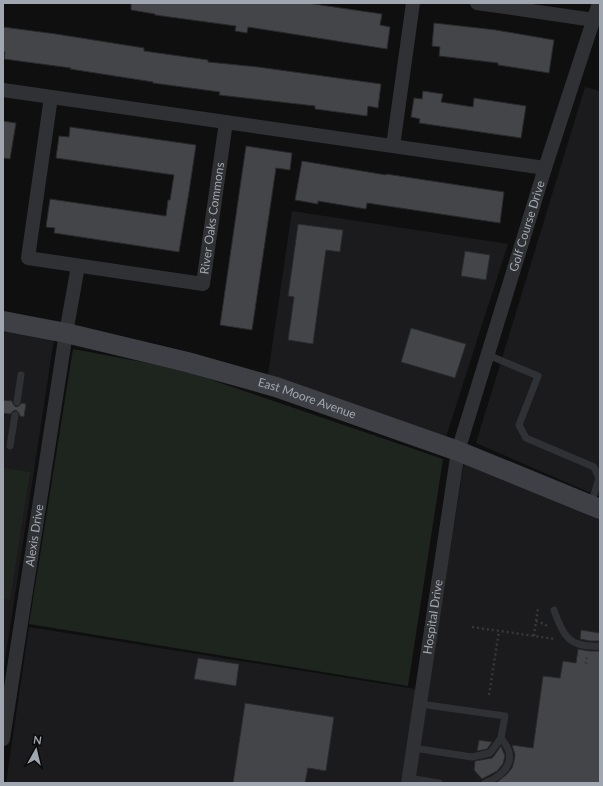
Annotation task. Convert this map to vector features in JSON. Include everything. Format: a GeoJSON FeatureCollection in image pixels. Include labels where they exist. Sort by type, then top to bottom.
{"type":"FeatureCollection","features":[{"type":"Feature","properties":{"kind":"street"},"geometry":{"type":"LineString","coordinates":[[393,146],[413,3]]}},
{"type":"Feature","properties":{"kind":"street"},"geometry":{"type":"LineString","coordinates":[[476,3],[594,20]]}},
{"type":"Feature","properties":{"kind":"street","name":"Golf Course Drive"},"geometry":{"type":"LineString","coordinates":[[458,451],[545,168],[599,3]]}},
{"type":"Feature","properties":{"kind":"street"},"geometry":{"type":"LineString","coordinates":[[3,90],[545,168]]}},
{"type":"Feature","properties":{"kind":"street","name":"River Oaks Commons"},"geometry":{"type":"LineString","coordinates":[[51,97],[28,258],[203,284],[226,122]]}},
{"type":"Feature","properties":{"kind":"street"},"geometry":{"type":"LineString","coordinates":[[66,333],[78,266]]}},
{"type":"Feature","properties":{"kind":"street","name":"East Moore Avenue"},"geometry":{"type":"LineString","coordinates":[[3,321],[66,333],[187,362],[276,387],[458,451],[595,508]]}},
{"type":"Feature","properties":{"kind":"street","name":"Alexis Drive"},"geometry":{"type":"LineString","coordinates":[[3,739],[66,333]]}},
{"type":"Feature","properties":{"kind":"street","name":"Hospital Drive"},"geometry":{"type":"LineString","coordinates":[[408,781],[458,451]]}},
{"type":"Feature","properties":{"kind":"lane"},"geometry":{"type":"LineString","coordinates":[[488,355],[538,376],[519,425],[526,438],[594,466],[599,478],[595,508]]}},
{"type":"Feature","properties":{"kind":"lane"},"geometry":{"type":"LineString","coordinates":[[17,402],[21,375]]}},
{"type":"Feature","properties":{"kind":"lane"},"geometry":{"type":"LineString","coordinates":[[10,446],[15,415]]}},
{"type":"Feature","properties":{"kind":"lane"},"geometry":{"type":"LineString","coordinates":[[554,610],[559,627],[565,636],[574,643],[588,647],[600,646]]}},
{"type":"Feature","properties":{"kind":"lane"},"geometry":{"type":"LineString","coordinates":[[413,748],[472,757],[490,753],[501,738],[505,716],[420,704]]}},
{"type":"Feature","properties":{"kind":"lane"},"geometry":{"type":"LineString","coordinates":[[485,783],[504,772],[507,766],[510,756],[508,749],[501,738]]}},
{"type":"Feature","properties":{"kind":"lane"},"geometry":{"type":"LineString","coordinates":[[408,781],[439,783]]}},
{"type":"Feature","properties":{"kind":"path"},"geometry":{"type":"LineString","coordinates":[[534,636],[538,608]]}},
{"type":"Feature","properties":{"kind":"path"},"geometry":{"type":"LineString","coordinates":[[472,627],[557,639]]}},
{"type":"Feature","properties":{"kind":"path"},"geometry":{"type":"LineString","coordinates":[[489,695],[499,631]]}},
{"type":"Feature","properties":{"kind":"shaded area"},"geometry":{"type":"Polygon","coordinates":[[[585,87],[600,91],[600,497],[476,443],[585,87]]]}},
{"type":"Feature","properties":{"kind":"shaded area"},"geometry":{"type":"Polygon","coordinates":[[[292,211],[508,244],[446,437],[268,374],[292,211]]]}},
{"type":"Feature","properties":{"kind":"shaded area"},"geometry":{"type":"Polygon","coordinates":[[[3,331],[54,339],[3,674],[3,331]]]}},
{"type":"Feature","properties":{"kind":"shaded area"},"geometry":{"type":"Polygon","coordinates":[[[73,349],[180,369],[443,459],[408,686],[29,624],[73,349]]]}},
{"type":"Feature","properties":{"kind":"shaded area"},"geometry":{"type":"Polygon","coordinates":[[[464,462],[600,520],[600,783],[6,783],[29,627],[428,691],[464,462]]]}},
{"type":"Feature","properties":{"kind":"shaded area"},"geometry":{"type":"Polygon","coordinates":[[[3,468],[30,472],[10,600],[3,599],[3,468]]]}},
{"type":"Feature","properties":{"kind":"building"},"geometry":{"type":"Polygon","coordinates":[[[131,3],[307,3],[382,14],[380,25],[390,27],[387,49],[248,27],[247,33],[235,31],[236,26],[155,15],[131,10],[131,3]]]}},
{"type":"Feature","properties":{"kind":"building"},"geometry":{"type":"Polygon","coordinates":[[[434,23],[496,30],[554,40],[549,73],[498,65],[498,63],[439,56],[440,47],[432,46],[434,23]]]}},
{"type":"Feature","properties":{"kind":"building"},"geometry":{"type":"Polygon","coordinates":[[[3,27],[144,48],[144,51],[208,60],[208,62],[258,67],[381,84],[378,108],[368,106],[367,116],[315,109],[315,106],[219,95],[220,92],[153,83],[70,69],[71,68],[4,59],[5,52],[3,52],[3,27]]]}},
{"type":"Feature","properties":{"kind":"building"},"geometry":{"type":"Polygon","coordinates":[[[423,91],[443,94],[441,102],[473,107],[474,98],[526,106],[521,138],[419,123],[420,119],[411,117],[414,98],[422,99],[423,91]]]}},
{"type":"Feature","properties":{"kind":"building"},"geometry":{"type":"Polygon","coordinates":[[[3,121],[16,123],[10,159],[3,158],[3,121]]]}},
{"type":"Feature","properties":{"kind":"building"},"geometry":{"type":"Polygon","coordinates":[[[70,127],[196,145],[179,252],[54,233],[55,228],[46,227],[50,199],[166,216],[168,200],[170,200],[174,175],[56,158],[59,136],[69,137],[70,127]]]}},
{"type":"Feature","properties":{"kind":"building"},"geometry":{"type":"Polygon","coordinates":[[[246,146],[292,153],[290,170],[276,168],[252,330],[220,325],[246,146]]]}},
{"type":"Feature","properties":{"kind":"building"},"geometry":{"type":"Polygon","coordinates":[[[302,161],[504,192],[500,223],[367,203],[366,209],[318,201],[318,204],[295,200],[302,161]]]}},
{"type":"Feature","properties":{"kind":"building"},"geometry":{"type":"Polygon","coordinates":[[[298,224],[343,230],[340,252],[326,250],[313,344],[288,340],[294,297],[288,296],[298,224]]]}},
{"type":"Feature","properties":{"kind":"building"},"geometry":{"type":"Polygon","coordinates":[[[465,251],[490,255],[486,280],[461,276],[465,251]]]}},
{"type":"Feature","properties":{"kind":"building"},"geometry":{"type":"Polygon","coordinates":[[[411,328],[466,344],[455,378],[401,362],[411,328]]]}},
{"type":"Feature","properties":{"kind":"building"},"geometry":{"type":"Polygon","coordinates":[[[3,400],[12,401],[16,407],[22,403],[26,404],[24,417],[20,416],[16,410],[10,414],[3,413],[3,400]]]}},
{"type":"Feature","properties":{"kind":"building"},"geometry":{"type":"Polygon","coordinates":[[[581,630],[600,633],[600,641],[580,639],[581,630]]]}},
{"type":"Feature","properties":{"kind":"building"},"geometry":{"type":"Polygon","coordinates":[[[578,649],[600,651],[600,783],[496,783],[512,768],[515,755],[512,745],[533,748],[543,676],[560,678],[563,661],[576,663],[578,649]]]}},
{"type":"Feature","properties":{"kind":"building"},"geometry":{"type":"Polygon","coordinates":[[[198,658],[239,664],[236,686],[194,679],[198,658]]]}},
{"type":"Feature","properties":{"kind":"building"},"geometry":{"type":"Polygon","coordinates":[[[245,703],[334,717],[326,771],[308,768],[305,783],[233,783],[245,703]]]}},
{"type":"Feature","properties":{"kind":"building"},"geometry":{"type":"Polygon","coordinates":[[[479,740],[492,742],[487,749],[477,751],[479,740]]]}},
{"type":"Feature","properties":{"kind":"building"},"geometry":{"type":"Polygon","coordinates":[[[501,746],[505,756],[503,764],[497,771],[482,779],[474,770],[475,761],[492,758],[501,746]]]}}]}
